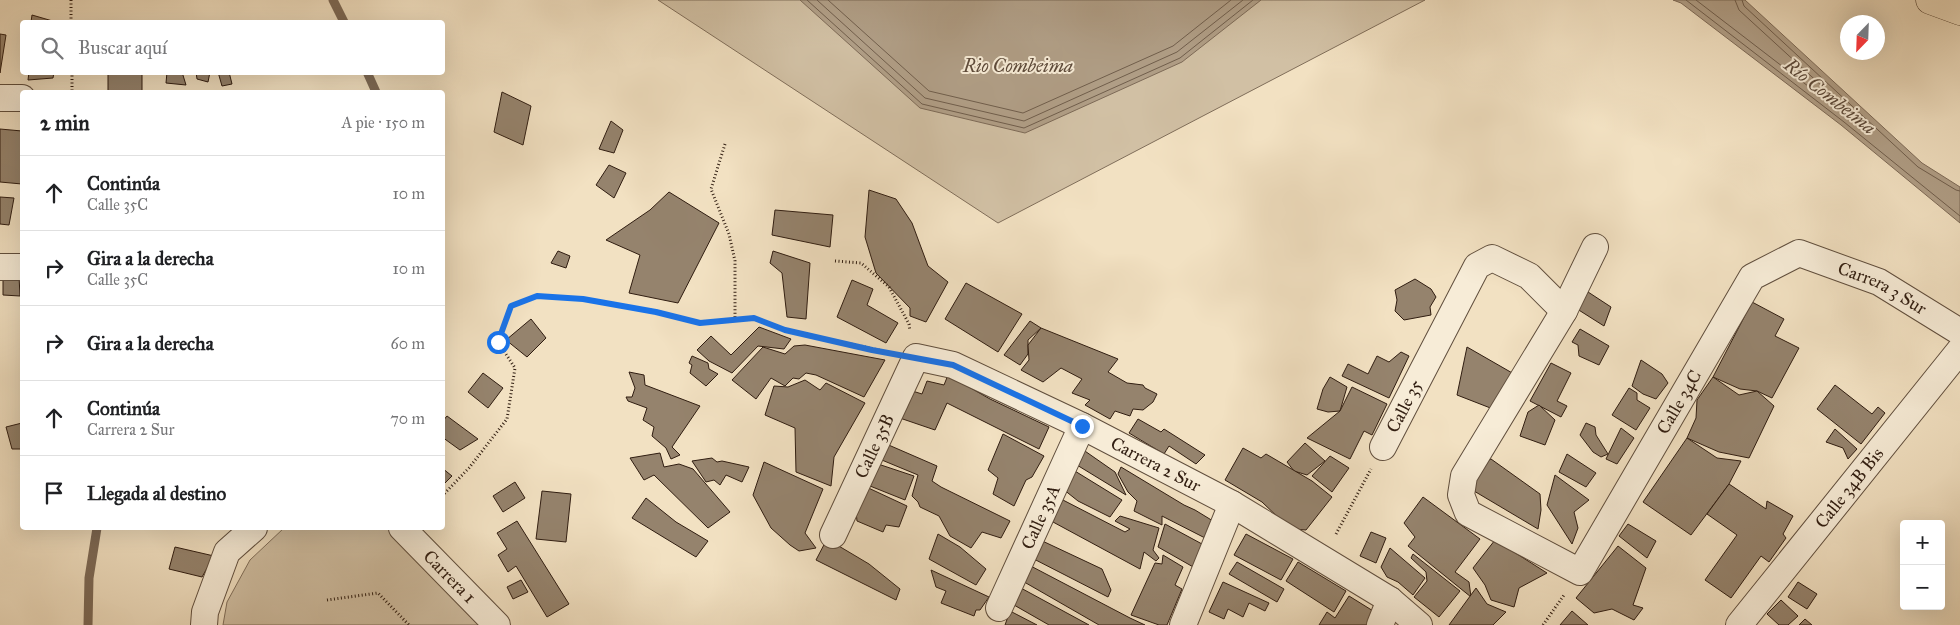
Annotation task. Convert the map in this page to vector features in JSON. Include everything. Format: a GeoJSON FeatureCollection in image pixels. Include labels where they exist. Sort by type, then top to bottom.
{"type":"FeatureCollection","features":[{"type":"Feature","properties":{"kind":"highway"},"geometry":{"type":"LineString","coordinates":[[1930,0],[1960,11]]}},
{"type":"Feature","properties":{"kind":"street"},"geometry":{"type":"LineString","coordinates":[[0,98],[20,98]]}},
{"type":"Feature","properties":{"kind":"street"},"geometry":{"type":"LineString","coordinates":[[1580,572],[1468,514],[1461,495],[1464,476],[1564,311],[1595,247]]}},
{"type":"Feature","properties":{"kind":"street","name":"Carrera 3 Sur"},"geometry":{"type":"LineString","coordinates":[[1799,252],[1880,282],[1960,332]]}},
{"type":"Feature","properties":{"kind":"street","name":"Calle 34C"},"geometry":{"type":"LineString","coordinates":[[1580,572],[1752,277],[1799,252]]}},
{"type":"Feature","properties":{"kind":"street","name":"Calle 35"},"geometry":{"type":"LineString","coordinates":[[1383,447],[1477,266],[1492,258],[1529,276],[1564,311]]}},
{"type":"Feature","properties":{"kind":"street"},"geometry":{"type":"LineString","coordinates":[[0,267],[20,267]]}},
{"type":"Feature","properties":{"kind":"street","name":"Calle 34B Bis"},"geometry":{"type":"LineString","coordinates":[[1739,625],[1960,350]]}},
{"type":"Feature","properties":{"kind":"street","name":"Carrera 2 Sur"},"geometry":{"type":"LineString","coordinates":[[916,357],[953,365],[1082,426],[1232,504],[1390,600],[1418,625]]}},
{"type":"Feature","properties":{"kind":"street","name":"Calle 35B"},"geometry":{"type":"LineString","coordinates":[[833,535],[916,357]]}},
{"type":"Feature","properties":{"kind":"street","name":"Calle 35A"},"geometry":{"type":"LineString","coordinates":[[999,608],[1082,426]]}},
{"type":"Feature","properties":{"kind":"street"},"geometry":{"type":"LineString","coordinates":[[1184,625],[1232,504]]}},
{"type":"Feature","properties":{"kind":"street"},"geometry":{"type":"LineString","coordinates":[[204,625],[205,612],[227,552],[252,530]]}},
{"type":"Feature","properties":{"kind":"street","name":"Carrera 1"},"geometry":{"type":"LineString","coordinates":[[404,530],[497,625]]}},
{"type":"Feature","properties":{"kind":"street"},"geometry":{"type":"LineString","coordinates":[[1380,625],[1390,600]]}},
{"type":"Feature","properties":{"kind":"path"},"geometry":{"type":"LineString","coordinates":[[71,0],[71,20]]}},
{"type":"Feature","properties":{"kind":"path"},"geometry":{"type":"LineString","coordinates":[[72,75],[72,90]]}},
{"type":"Feature","properties":{"kind":"path"},"geometry":{"type":"LineString","coordinates":[[725,144],[711,189],[729,234],[735,261],[735,320]]}},
{"type":"Feature","properties":{"kind":"path"},"geometry":{"type":"LineString","coordinates":[[445,493],[469,468],[507,419],[515,368],[498,342],[511,306],[537,296],[583,299],[656,312],[700,323],[754,318],[785,330],[872,350],[916,357],[909,324],[889,287],[861,263],[835,260]]}},
{"type":"Feature","properties":{"kind":"path","name":"Calle 35"},"geometry":{"type":"LineString","coordinates":[[1323,559],[1383,447]]}},
{"type":"Feature","properties":{"kind":"path"},"geometry":{"type":"LineString","coordinates":[[1543,625],[1580,572]]}},
{"type":"Feature","properties":{"kind":"path"},"geometry":{"type":"LineString","coordinates":[[327,600],[378,593],[409,625]]}},
{"type":"Feature","properties":{"kind":"shaded area"},"geometry":{"type":"Polygon","coordinates":[[[658,0],[1425,0],[998,223],[658,0]]]}},
{"type":"Feature","properties":{"kind":"shaded area"},"geometry":{"type":"Polygon","coordinates":[[[282,530],[401,530],[493,625],[223,625],[227,602],[250,560],[282,530]]]}},
{"type":"Feature","properties":{"kind":"water","name":"Rio Combeima"},"geometry":{"type":"Polygon","coordinates":[[[800,0],[1261,0],[1182,62],[1025,133],[920,108],[800,0]]]}},
{"type":"Feature","properties":{"kind":"water","name":"Río Combeima"},"geometry":{"type":"Polygon","coordinates":[[[1673,0],[1745,0],[1922,163],[1960,187],[1960,223],[1841,125],[1681,3],[1673,0]]]}},
{"type":"Feature","properties":{"kind":"building"},"geometry":{"type":"Polygon","coordinates":[[[32,15],[49,20],[31,20],[32,15]]]}},
{"type":"Feature","properties":{"kind":"building"},"geometry":{"type":"Polygon","coordinates":[[[0,34],[6,35],[0,73],[0,34]]]}},
{"type":"Feature","properties":{"kind":"building"},"geometry":{"type":"Polygon","coordinates":[[[29,75],[54,75],[53,78],[28,80],[29,75]]]}},
{"type":"Feature","properties":{"kind":"building"},"geometry":{"type":"Polygon","coordinates":[[[108,75],[142,75],[142,90],[108,90],[108,75]]]}},
{"type":"Feature","properties":{"kind":"building"},"geometry":{"type":"Polygon","coordinates":[[[167,75],[183,75],[186,85],[166,83],[167,75]]]}},
{"type":"Feature","properties":{"kind":"building"},"geometry":{"type":"Polygon","coordinates":[[[196,75],[209,75],[208,82],[197,79],[196,75]]]}},
{"type":"Feature","properties":{"kind":"building"},"geometry":{"type":"Polygon","coordinates":[[[219,75],[230,75],[232,84],[222,86],[219,75]]]}},
{"type":"Feature","properties":{"kind":"building"},"geometry":{"type":"Polygon","coordinates":[[[502,92],[531,106],[523,145],[494,132],[502,92]]]}},
{"type":"Feature","properties":{"kind":"building"},"geometry":{"type":"Polygon","coordinates":[[[611,121],[623,130],[614,153],[599,149],[611,121]]]}},
{"type":"Feature","properties":{"kind":"building"},"geometry":{"type":"Polygon","coordinates":[[[0,129],[20,131],[20,184],[0,182],[0,129]]]}},
{"type":"Feature","properties":{"kind":"building"},"geometry":{"type":"Polygon","coordinates":[[[609,165],[626,173],[614,198],[596,185],[609,165]]]}},
{"type":"Feature","properties":{"kind":"building"},"geometry":{"type":"Polygon","coordinates":[[[869,190],[896,199],[912,223],[928,266],[948,282],[926,322],[910,316],[910,308],[876,273],[865,237],[869,190]]]}},
{"type":"Feature","properties":{"kind":"building"},"geometry":{"type":"Polygon","coordinates":[[[669,192],[719,223],[678,303],[629,293],[640,255],[606,240],[650,210],[669,192]]]}},
{"type":"Feature","properties":{"kind":"building"},"geometry":{"type":"Polygon","coordinates":[[[0,197],[14,198],[9,225],[0,224],[0,197]]]}},
{"type":"Feature","properties":{"kind":"building"},"geometry":{"type":"Polygon","coordinates":[[[775,210],[833,215],[830,247],[772,235],[775,210]]]}},
{"type":"Feature","properties":{"kind":"building"},"geometry":{"type":"Polygon","coordinates":[[[558,251],[570,256],[566,268],[551,263],[558,251]]]}},
{"type":"Feature","properties":{"kind":"building"},"geometry":{"type":"Polygon","coordinates":[[[773,251],[810,263],[806,319],[787,317],[782,273],[770,263],[773,251]]]}},
{"type":"Feature","properties":{"kind":"building"},"geometry":{"type":"Polygon","coordinates":[[[19,276],[20,296],[3,295],[3,277],[19,276]]]}},
{"type":"Feature","properties":{"kind":"building"},"geometry":{"type":"Polygon","coordinates":[[[1415,279],[1431,289],[1436,297],[1430,307],[1431,315],[1404,320],[1395,311],[1397,300],[1395,290],[1415,279]]]}},
{"type":"Feature","properties":{"kind":"building"},"geometry":{"type":"Polygon","coordinates":[[[852,280],[873,289],[867,305],[898,323],[886,343],[837,317],[852,280]]]}},
{"type":"Feature","properties":{"kind":"building"},"geometry":{"type":"Polygon","coordinates":[[[966,283],[1022,314],[998,352],[945,319],[966,283]]]}},
{"type":"Feature","properties":{"kind":"building"},"geometry":{"type":"Polygon","coordinates":[[[1585,290],[1611,307],[1604,326],[1574,307],[1585,290]]]}},
{"type":"Feature","properties":{"kind":"building"},"geometry":{"type":"Polygon","coordinates":[[[1752,302],[1784,319],[1775,336],[1799,348],[1772,398],[1757,391],[1740,389],[1713,377],[1752,302]]]}},
{"type":"Feature","properties":{"kind":"building"},"geometry":{"type":"Polygon","coordinates":[[[531,319],[546,338],[527,357],[506,340],[531,319]]]}},
{"type":"Feature","properties":{"kind":"building"},"geometry":{"type":"Polygon","coordinates":[[[1030,321],[1041,328],[1028,340],[1028,354],[1020,365],[1004,355],[1030,321]]]}},
{"type":"Feature","properties":{"kind":"building"},"geometry":{"type":"Polygon","coordinates":[[[759,327],[791,339],[784,349],[758,346],[732,373],[709,361],[697,350],[711,336],[731,355],[759,327]]]}},
{"type":"Feature","properties":{"kind":"building"},"geometry":{"type":"Polygon","coordinates":[[[1041,328],[1118,359],[1108,372],[1127,383],[1143,385],[1157,394],[1153,402],[1143,410],[1133,409],[1130,416],[1115,411],[1110,419],[1085,405],[1090,400],[1072,393],[1082,379],[1061,368],[1043,382],[1021,370],[1029,360],[1028,345],[1041,328]]]}},
{"type":"Feature","properties":{"kind":"building"},"geometry":{"type":"Polygon","coordinates":[[[1580,329],[1609,346],[1599,365],[1579,356],[1578,345],[1572,342],[1580,329]]]}},
{"type":"Feature","properties":{"kind":"building"},"geometry":{"type":"Polygon","coordinates":[[[805,345],[885,360],[864,397],[816,375],[806,373],[799,379],[793,378],[785,386],[771,378],[756,399],[732,380],[763,347],[785,354],[794,346],[805,345]]]}},
{"type":"Feature","properties":{"kind":"building"},"geometry":{"type":"Polygon","coordinates":[[[1467,347],[1514,374],[1493,409],[1457,395],[1467,347]]]}},
{"type":"Feature","properties":{"kind":"building"},"geometry":{"type":"Polygon","coordinates":[[[1401,352],[1409,356],[1389,398],[1342,376],[1348,364],[1368,374],[1377,356],[1389,362],[1401,352]]]}},
{"type":"Feature","properties":{"kind":"building"},"geometry":{"type":"Polygon","coordinates":[[[692,356],[708,363],[709,369],[718,374],[706,386],[690,373],[692,365],[689,363],[692,356]]]}},
{"type":"Feature","properties":{"kind":"building"},"geometry":{"type":"Polygon","coordinates":[[[1641,360],[1662,374],[1668,383],[1656,399],[1643,394],[1632,386],[1641,360]]]}},
{"type":"Feature","properties":{"kind":"building"},"geometry":{"type":"Polygon","coordinates":[[[1551,363],[1571,373],[1557,401],[1567,406],[1561,417],[1530,401],[1551,363]]]}},
{"type":"Feature","properties":{"kind":"building"},"geometry":{"type":"Polygon","coordinates":[[[629,372],[644,375],[645,385],[700,406],[672,447],[680,455],[671,459],[666,448],[652,436],[654,427],[643,420],[647,408],[628,401],[626,397],[632,397],[635,388],[629,372]]]}},
{"type":"Feature","properties":{"kind":"building"},"geometry":{"type":"Polygon","coordinates":[[[483,373],[503,388],[488,408],[468,392],[483,373]]]}},
{"type":"Feature","properties":{"kind":"building"},"geometry":{"type":"Polygon","coordinates":[[[948,375],[990,399],[1049,427],[1039,449],[947,403],[935,430],[891,415],[906,389],[922,394],[927,381],[944,385],[948,375]]]}},
{"type":"Feature","properties":{"kind":"building"},"geometry":{"type":"Polygon","coordinates":[[[1330,377],[1347,387],[1340,411],[1328,412],[1317,409],[1323,389],[1330,377]]]}},
{"type":"Feature","properties":{"kind":"building"},"geometry":{"type":"Polygon","coordinates":[[[1713,377],[1739,395],[1757,391],[1774,406],[1749,458],[1719,452],[1687,438],[1696,418],[1697,400],[1713,377]]]}},
{"type":"Feature","properties":{"kind":"building"},"geometry":{"type":"Polygon","coordinates":[[[805,380],[820,390],[826,383],[865,403],[834,457],[831,486],[796,472],[795,428],[765,415],[774,386],[788,387],[805,380]]]}},
{"type":"Feature","properties":{"kind":"building"},"geometry":{"type":"Polygon","coordinates":[[[1835,385],[1872,414],[1878,407],[1885,413],[1861,444],[1817,409],[1835,385]]]}},
{"type":"Feature","properties":{"kind":"building"},"geometry":{"type":"Polygon","coordinates":[[[1352,387],[1387,404],[1372,435],[1364,431],[1350,459],[1307,438],[1340,411],[1352,387]]]}},
{"type":"Feature","properties":{"kind":"building"},"geometry":{"type":"Polygon","coordinates":[[[1629,388],[1637,393],[1637,400],[1650,408],[1636,430],[1612,415],[1629,388]]]}},
{"type":"Feature","properties":{"kind":"building"},"geometry":{"type":"Polygon","coordinates":[[[1539,405],[1555,420],[1545,445],[1520,436],[1528,412],[1539,405]]]}},
{"type":"Feature","properties":{"kind":"building"},"geometry":{"type":"Polygon","coordinates":[[[447,416],[478,439],[460,450],[445,439],[445,418],[447,416]]]}},
{"type":"Feature","properties":{"kind":"building"},"geometry":{"type":"Polygon","coordinates":[[[1138,419],[1161,432],[1164,429],[1205,455],[1196,464],[1169,446],[1164,454],[1129,433],[1138,419]]]}},
{"type":"Feature","properties":{"kind":"building"},"geometry":{"type":"Polygon","coordinates":[[[1586,423],[1595,427],[1596,435],[1608,454],[1601,457],[1593,452],[1580,435],[1586,423]]]}},
{"type":"Feature","properties":{"kind":"building"},"geometry":{"type":"Polygon","coordinates":[[[20,424],[20,449],[12,449],[6,427],[20,424]]]}},
{"type":"Feature","properties":{"kind":"building"},"geometry":{"type":"Polygon","coordinates":[[[1621,428],[1634,438],[1617,464],[1606,459],[1621,428]]]}},
{"type":"Feature","properties":{"kind":"building"},"geometry":{"type":"Polygon","coordinates":[[[1835,429],[1857,449],[1848,459],[1843,448],[1826,442],[1835,429]]]}},
{"type":"Feature","properties":{"kind":"building"},"geometry":{"type":"Polygon","coordinates":[[[1003,434],[1044,456],[1032,477],[1026,480],[1014,506],[993,494],[998,478],[988,470],[1003,434]]]}},
{"type":"Feature","properties":{"kind":"building"},"geometry":{"type":"Polygon","coordinates":[[[1687,438],[1717,458],[1741,461],[1729,484],[1691,535],[1643,502],[1687,438]]]}},
{"type":"Feature","properties":{"kind":"building"},"geometry":{"type":"Polygon","coordinates":[[[884,443],[937,466],[932,481],[1010,521],[1001,538],[982,532],[971,548],[950,536],[939,516],[920,507],[912,496],[918,475],[877,458],[884,443]]]}},
{"type":"Feature","properties":{"kind":"building"},"geometry":{"type":"Polygon","coordinates":[[[1305,443],[1325,461],[1307,475],[1294,471],[1287,462],[1305,443]]]}},
{"type":"Feature","properties":{"kind":"building"},"geometry":{"type":"Polygon","coordinates":[[[1243,448],[1261,458],[1266,454],[1312,481],[1332,497],[1306,530],[1293,529],[1262,502],[1225,480],[1243,448]]]}},
{"type":"Feature","properties":{"kind":"building"},"geometry":{"type":"Polygon","coordinates":[[[1082,449],[1115,472],[1126,495],[1072,462],[1082,449]]]}},
{"type":"Feature","properties":{"kind":"building"},"geometry":{"type":"Polygon","coordinates":[[[660,453],[664,467],[679,464],[693,469],[730,512],[708,528],[654,475],[644,480],[630,458],[660,453]]]}},
{"type":"Feature","properties":{"kind":"building"},"geometry":{"type":"Polygon","coordinates":[[[1567,454],[1596,473],[1586,487],[1559,472],[1567,454]]]}},
{"type":"Feature","properties":{"kind":"building"},"geometry":{"type":"Polygon","coordinates":[[[1330,456],[1349,468],[1332,492],[1312,476],[1330,456]]]}},
{"type":"Feature","properties":{"kind":"building"},"geometry":{"type":"Polygon","coordinates":[[[712,458],[717,462],[722,461],[749,467],[742,482],[726,475],[720,485],[714,480],[706,482],[692,461],[712,458]]]}},
{"type":"Feature","properties":{"kind":"building"},"geometry":{"type":"Polygon","coordinates":[[[1491,459],[1540,494],[1541,510],[1538,529],[1469,488],[1474,469],[1491,459]]]}},
{"type":"Feature","properties":{"kind":"building"},"geometry":{"type":"Polygon","coordinates":[[[764,462],[823,489],[805,533],[816,548],[799,551],[771,528],[753,495],[764,462]]]}},
{"type":"Feature","properties":{"kind":"building"},"geometry":{"type":"Polygon","coordinates":[[[872,462],[914,476],[905,500],[865,484],[872,462]]]}},
{"type":"Feature","properties":{"kind":"building"},"geometry":{"type":"Polygon","coordinates":[[[1121,467],[1213,521],[1207,539],[1162,516],[1162,525],[1134,511],[1137,501],[1128,492],[1118,474],[1121,467]]]}},
{"type":"Feature","properties":{"kind":"building"},"geometry":{"type":"Polygon","coordinates":[[[1070,468],[1122,500],[1110,517],[1078,501],[1063,489],[1070,468]]]}},
{"type":"Feature","properties":{"kind":"building"},"geometry":{"type":"Polygon","coordinates":[[[445,470],[452,476],[445,483],[445,470]]]}},
{"type":"Feature","properties":{"kind":"building"},"geometry":{"type":"Polygon","coordinates":[[[1555,475],[1589,500],[1574,512],[1578,528],[1572,544],[1547,505],[1555,475]]]}},
{"type":"Feature","properties":{"kind":"building"},"geometry":{"type":"Polygon","coordinates":[[[515,482],[525,498],[503,512],[493,496],[515,482]]]}},
{"type":"Feature","properties":{"kind":"building"},"geometry":{"type":"Polygon","coordinates":[[[1729,484],[1766,509],[1767,501],[1793,516],[1783,534],[1786,538],[1769,562],[1761,556],[1731,598],[1705,580],[1737,535],[1707,514],[1729,484]]]}},
{"type":"Feature","properties":{"kind":"building"},"geometry":{"type":"Polygon","coordinates":[[[862,485],[907,506],[899,527],[886,525],[883,532],[857,521],[856,512],[862,485]]]}},
{"type":"Feature","properties":{"kind":"building"},"geometry":{"type":"Polygon","coordinates":[[[542,491],[571,494],[566,542],[536,539],[542,491]]]}},
{"type":"Feature","properties":{"kind":"building"},"geometry":{"type":"Polygon","coordinates":[[[1423,497],[1480,539],[1455,572],[1469,582],[1471,597],[1408,546],[1415,537],[1404,523],[1423,497]]]}},
{"type":"Feature","properties":{"kind":"building"},"geometry":{"type":"Polygon","coordinates":[[[646,498],[676,522],[708,541],[696,557],[632,518],[646,498]]]}},
{"type":"Feature","properties":{"kind":"building"},"geometry":{"type":"Polygon","coordinates":[[[1061,499],[1125,532],[1130,529],[1115,521],[1120,516],[1159,528],[1153,550],[1159,558],[1156,561],[1144,552],[1140,569],[1053,522],[1061,499]]]}},
{"type":"Feature","properties":{"kind":"building"},"geometry":{"type":"Polygon","coordinates":[[[517,521],[569,604],[547,617],[516,566],[508,572],[498,555],[507,549],[497,533],[517,521]]]}},
{"type":"Feature","properties":{"kind":"building"},"geometry":{"type":"Polygon","coordinates":[[[1165,524],[1202,544],[1195,568],[1158,547],[1165,524]]]}},
{"type":"Feature","properties":{"kind":"building"},"geometry":{"type":"Polygon","coordinates":[[[1628,524],[1656,541],[1647,558],[1619,536],[1628,524]]]}},
{"type":"Feature","properties":{"kind":"building"},"geometry":{"type":"Polygon","coordinates":[[[1371,532],[1386,538],[1376,563],[1360,556],[1371,532]]]}},
{"type":"Feature","properties":{"kind":"building"},"geometry":{"type":"Polygon","coordinates":[[[938,534],[960,547],[986,569],[976,585],[929,559],[938,534]]]}},
{"type":"Feature","properties":{"kind":"building"},"geometry":{"type":"Polygon","coordinates":[[[1246,534],[1293,559],[1281,580],[1234,555],[1246,534]]]}},
{"type":"Feature","properties":{"kind":"building"},"geometry":{"type":"Polygon","coordinates":[[[1036,538],[1102,569],[1111,590],[1108,597],[1028,556],[1036,538]]]}},
{"type":"Feature","properties":{"kind":"building"},"geometry":{"type":"Polygon","coordinates":[[[827,539],[869,564],[900,589],[896,600],[816,560],[827,539]]]}},
{"type":"Feature","properties":{"kind":"building"},"geometry":{"type":"Polygon","coordinates":[[[1495,540],[1547,573],[1519,588],[1514,607],[1491,600],[1485,585],[1473,568],[1495,540]]]}},
{"type":"Feature","properties":{"kind":"building"},"geometry":{"type":"Polygon","coordinates":[[[1618,546],[1646,568],[1633,605],[1643,608],[1634,620],[1612,609],[1594,613],[1576,598],[1618,546]]]}},
{"type":"Feature","properties":{"kind":"building"},"geometry":{"type":"Polygon","coordinates":[[[175,547],[214,556],[202,577],[169,569],[175,547]]]}},
{"type":"Feature","properties":{"kind":"building"},"geometry":{"type":"Polygon","coordinates":[[[1390,548],[1425,578],[1413,595],[1398,582],[1387,577],[1381,567],[1390,548]]]}},
{"type":"Feature","properties":{"kind":"building"},"geometry":{"type":"Polygon","coordinates":[[[1413,554],[1460,591],[1439,617],[1414,597],[1427,581],[1426,572],[1411,558],[1413,554]]]}},
{"type":"Feature","properties":{"kind":"building"},"geometry":{"type":"Polygon","coordinates":[[[1163,555],[1183,567],[1175,585],[1182,589],[1167,625],[1159,625],[1131,615],[1155,563],[1162,564],[1163,555]]]}},
{"type":"Feature","properties":{"kind":"building"},"geometry":{"type":"Polygon","coordinates":[[[1237,562],[1284,589],[1277,602],[1229,574],[1237,562]]]}},
{"type":"Feature","properties":{"kind":"building"},"geometry":{"type":"Polygon","coordinates":[[[1298,562],[1346,591],[1334,612],[1286,581],[1298,562]]]}},
{"type":"Feature","properties":{"kind":"building"},"geometry":{"type":"Polygon","coordinates":[[[1025,563],[1145,625],[1099,625],[1019,579],[1025,563]]]}},
{"type":"Feature","properties":{"kind":"building"},"geometry":{"type":"Polygon","coordinates":[[[931,570],[989,597],[980,610],[976,610],[974,616],[941,603],[946,591],[936,587],[931,570]]]}},
{"type":"Feature","properties":{"kind":"building"},"geometry":{"type":"Polygon","coordinates":[[[521,580],[528,592],[513,599],[507,587],[521,580]]]}},
{"type":"Feature","properties":{"kind":"building"},"geometry":{"type":"Polygon","coordinates":[[[1223,582],[1269,603],[1265,611],[1249,603],[1243,617],[1228,609],[1224,619],[1209,612],[1223,582]]]}},
{"type":"Feature","properties":{"kind":"building"},"geometry":{"type":"Polygon","coordinates":[[[1798,582],[1817,594],[1807,609],[1788,597],[1798,582]]]}},
{"type":"Feature","properties":{"kind":"building"},"geometry":{"type":"Polygon","coordinates":[[[1019,587],[1089,625],[1049,625],[1014,605],[1019,587]]]}},
{"type":"Feature","properties":{"kind":"building"},"geometry":{"type":"Polygon","coordinates":[[[1476,588],[1487,604],[1506,612],[1493,625],[1449,625],[1476,588]]]}},
{"type":"Feature","properties":{"kind":"building"},"geometry":{"type":"Polygon","coordinates":[[[1349,596],[1378,614],[1371,625],[1319,625],[1327,612],[1335,618],[1349,596]]]}},
{"type":"Feature","properties":{"kind":"building"},"geometry":{"type":"Polygon","coordinates":[[[1781,600],[1798,616],[1788,625],[1779,625],[1767,614],[1781,600]]]}},
{"type":"Feature","properties":{"kind":"building"},"geometry":{"type":"Polygon","coordinates":[[[1010,611],[1037,625],[1005,625],[1010,611]]]}},
{"type":"Feature","properties":{"kind":"building"},"geometry":{"type":"Polygon","coordinates":[[[1572,611],[1588,625],[1560,625],[1572,611]]]}},
{"type":"Feature","properties":{"kind":"building"},"geometry":{"type":"Polygon","coordinates":[[[1805,619],[1812,625],[1799,625],[1805,619]]]}},
{"type":"Feature","properties":{"kind":"waterway"},"geometry":{"type":"LineString","coordinates":[[333,0],[343,20]]}},
{"type":"Feature","properties":{"kind":"waterway"},"geometry":{"type":"LineString","coordinates":[[368,75],[375,90]]}},
{"type":"Feature","properties":{"kind":"waterway"},"geometry":{"type":"LineString","coordinates":[[88,625],[89,578],[97,530]]}},
{"type":"Feature","properties":{"kind":"route"},"geometry":{"type":"LineString","coordinates":[[498,342],[511,306],[537,296],[583,299],[656,312],[700,323],[754,318],[785,330],[872,350],[953,365],[1082,426]]}}]}
